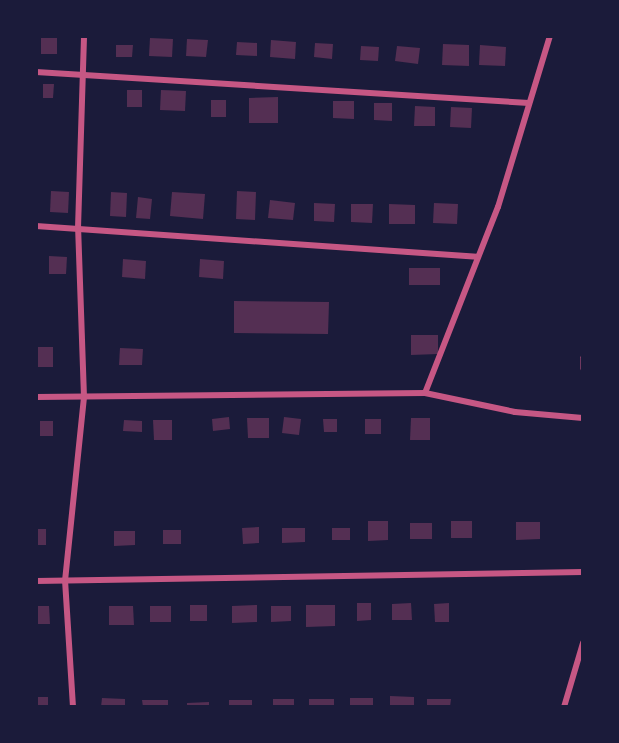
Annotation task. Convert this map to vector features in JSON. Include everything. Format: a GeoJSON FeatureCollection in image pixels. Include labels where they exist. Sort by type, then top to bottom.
{"type":"FeatureCollection","features":[{"type":"Feature","properties":{"kind":"street"},"geometry":{"type":"LineString","coordinates":[[72,707],[64,581],[84,397],[78,228],[81,72],[84,36]]}},
{"type":"Feature","properties":{"kind":"street"},"geometry":{"type":"LineString","coordinates":[[425,393],[477,257],[549,36]]}},
{"type":"Feature","properties":{"kind":"street"},"geometry":{"type":"LineString","coordinates":[[36,72],[81,72],[529,102]]}},
{"type":"Feature","properties":{"kind":"street"},"geometry":{"type":"LineString","coordinates":[[36,226],[477,257]]}},
{"type":"Feature","properties":{"kind":"street"},"geometry":{"type":"LineString","coordinates":[[36,397],[425,393],[515,412],[583,418]]}},
{"type":"Feature","properties":{"kind":"street"},"geometry":{"type":"LineString","coordinates":[[36,581],[583,572]]}},
{"type":"Feature","properties":{"kind":"street"},"geometry":{"type":"LineString","coordinates":[[564,707],[583,643]]}},
{"type":"Feature","properties":{"kind":"lane"},"geometry":{"type":"LineString","coordinates":[[583,357],[583,368]]}},
{"type":"Feature","properties":{"kind":"building"},"geometry":{"type":"Polygon","coordinates":[[[41,36],[57,36],[57,54],[41,54],[41,36]]]}},
{"type":"Feature","properties":{"kind":"building"},"geometry":{"type":"Polygon","coordinates":[[[150,38],[173,39],[172,57],[149,56],[150,38]]]}},
{"type":"Feature","properties":{"kind":"building"},"geometry":{"type":"Polygon","coordinates":[[[187,39],[208,40],[206,57],[186,56],[187,39]]]}},
{"type":"Feature","properties":{"kind":"building"},"geometry":{"type":"Polygon","coordinates":[[[271,40],[296,42],[295,59],[270,57],[271,40]]]}},
{"type":"Feature","properties":{"kind":"building"},"geometry":{"type":"Polygon","coordinates":[[[237,42],[257,43],[257,56],[236,55],[237,42]]]}},
{"type":"Feature","properties":{"kind":"building"},"geometry":{"type":"Polygon","coordinates":[[[315,43],[333,44],[332,59],[314,57],[315,43]]]}},
{"type":"Feature","properties":{"kind":"building"},"geometry":{"type":"Polygon","coordinates":[[[443,44],[469,45],[469,66],[442,65],[443,44]]]}},
{"type":"Feature","properties":{"kind":"building"},"geometry":{"type":"Polygon","coordinates":[[[116,45],[133,45],[132,57],[116,57],[116,45]]]}},
{"type":"Feature","properties":{"kind":"building"},"geometry":{"type":"Polygon","coordinates":[[[480,45],[506,47],[505,66],[479,65],[480,45]]]}},
{"type":"Feature","properties":{"kind":"building"},"geometry":{"type":"Polygon","coordinates":[[[361,46],[379,47],[378,61],[360,60],[361,46]]]}},
{"type":"Feature","properties":{"kind":"building"},"geometry":{"type":"Polygon","coordinates":[[[397,46],[420,48],[418,64],[395,61],[397,46]]]}},
{"type":"Feature","properties":{"kind":"building"},"geometry":{"type":"Polygon","coordinates":[[[43,84],[54,84],[53,98],[43,98],[43,84]]]}},
{"type":"Feature","properties":{"kind":"building"},"geometry":{"type":"Polygon","coordinates":[[[127,90],[142,90],[142,107],[127,107],[127,90]]]}},
{"type":"Feature","properties":{"kind":"building"},"geometry":{"type":"Polygon","coordinates":[[[161,90],[186,91],[185,111],[160,110],[161,90]]]}},
{"type":"Feature","properties":{"kind":"building"},"geometry":{"type":"Polygon","coordinates":[[[278,97],[278,123],[249,123],[249,98],[278,97]]]}},
{"type":"Feature","properties":{"kind":"building"},"geometry":{"type":"Polygon","coordinates":[[[211,100],[226,100],[226,117],[211,117],[211,100]]]}},
{"type":"Feature","properties":{"kind":"building"},"geometry":{"type":"Polygon","coordinates":[[[333,101],[354,101],[354,119],[333,118],[333,101]]]}},
{"type":"Feature","properties":{"kind":"building"},"geometry":{"type":"Polygon","coordinates":[[[374,103],[392,103],[392,121],[374,120],[374,103]]]}},
{"type":"Feature","properties":{"kind":"building"},"geometry":{"type":"Polygon","coordinates":[[[415,106],[435,107],[435,126],[414,126],[415,106]]]}},
{"type":"Feature","properties":{"kind":"building"},"geometry":{"type":"Polygon","coordinates":[[[451,107],[472,108],[471,128],[450,127],[451,107]]]}},
{"type":"Feature","properties":{"kind":"building"},"geometry":{"type":"Polygon","coordinates":[[[51,191],[69,192],[68,213],[50,212],[51,191]]]}},
{"type":"Feature","properties":{"kind":"building"},"geometry":{"type":"Polygon","coordinates":[[[237,191],[256,192],[255,220],[236,219],[237,191]]]}},
{"type":"Feature","properties":{"kind":"building"},"geometry":{"type":"Polygon","coordinates":[[[111,192],[127,193],[126,217],[110,216],[111,192]]]}},
{"type":"Feature","properties":{"kind":"building"},"geometry":{"type":"Polygon","coordinates":[[[172,192],[205,194],[203,219],[170,216],[172,192]]]}},
{"type":"Feature","properties":{"kind":"building"},"geometry":{"type":"Polygon","coordinates":[[[138,197],[152,199],[150,219],[136,218],[138,197]]]}},
{"type":"Feature","properties":{"kind":"building"},"geometry":{"type":"Polygon","coordinates":[[[270,200],[295,203],[293,220],[268,218],[270,200]]]}},
{"type":"Feature","properties":{"kind":"building"},"geometry":{"type":"Polygon","coordinates":[[[314,203],[335,204],[334,222],[314,221],[314,203]]]}},
{"type":"Feature","properties":{"kind":"building"},"geometry":{"type":"Polygon","coordinates":[[[434,203],[458,204],[457,224],[433,223],[434,203]]]}},
{"type":"Feature","properties":{"kind":"building"},"geometry":{"type":"Polygon","coordinates":[[[351,204],[373,204],[372,223],[351,222],[351,204]]]}},
{"type":"Feature","properties":{"kind":"building"},"geometry":{"type":"Polygon","coordinates":[[[389,204],[415,205],[415,224],[389,224],[389,204]]]}},
{"type":"Feature","properties":{"kind":"building"},"geometry":{"type":"Polygon","coordinates":[[[49,256],[67,257],[66,274],[49,274],[49,256]]]}},
{"type":"Feature","properties":{"kind":"building"},"geometry":{"type":"Polygon","coordinates":[[[123,259],[146,261],[145,279],[122,277],[123,259]]]}},
{"type":"Feature","properties":{"kind":"building"},"geometry":{"type":"Polygon","coordinates":[[[200,259],[224,261],[223,279],[199,277],[200,259]]]}},
{"type":"Feature","properties":{"kind":"building"},"geometry":{"type":"Polygon","coordinates":[[[409,268],[440,268],[440,285],[409,285],[409,268]]]}},
{"type":"Feature","properties":{"kind":"building"},"geometry":{"type":"Polygon","coordinates":[[[234,301],[329,302],[328,334],[234,333],[234,301]]]}},
{"type":"Feature","properties":{"kind":"building"},"geometry":{"type":"Polygon","coordinates":[[[411,335],[438,335],[438,354],[411,355],[411,335]]]}},
{"type":"Feature","properties":{"kind":"building"},"geometry":{"type":"Polygon","coordinates":[[[36,347],[53,347],[53,367],[36,367],[36,347]]]}},
{"type":"Feature","properties":{"kind":"building"},"geometry":{"type":"Polygon","coordinates":[[[120,348],[143,349],[142,365],[119,365],[120,348]]]}},
{"type":"Feature","properties":{"kind":"building"},"geometry":{"type":"Polygon","coordinates":[[[229,417],[230,429],[213,431],[212,419],[229,417]]]}},
{"type":"Feature","properties":{"kind":"building"},"geometry":{"type":"Polygon","coordinates":[[[284,417],[301,419],[299,435],[282,433],[284,417]]]}},
{"type":"Feature","properties":{"kind":"building"},"geometry":{"type":"Polygon","coordinates":[[[247,418],[269,418],[269,438],[248,438],[247,418]]]}},
{"type":"Feature","properties":{"kind":"building"},"geometry":{"type":"Polygon","coordinates":[[[411,418],[430,418],[430,440],[410,440],[411,418]]]}},
{"type":"Feature","properties":{"kind":"building"},"geometry":{"type":"Polygon","coordinates":[[[323,419],[337,419],[337,432],[324,432],[323,419]]]}},
{"type":"Feature","properties":{"kind":"building"},"geometry":{"type":"Polygon","coordinates":[[[365,419],[381,419],[381,434],[365,434],[365,419]]]}},
{"type":"Feature","properties":{"kind":"building"},"geometry":{"type":"Polygon","coordinates":[[[124,420],[142,421],[142,432],[123,431],[124,420]]]}},
{"type":"Feature","properties":{"kind":"building"},"geometry":{"type":"Polygon","coordinates":[[[153,420],[172,420],[172,440],[154,440],[153,420]]]}},
{"type":"Feature","properties":{"kind":"building"},"geometry":{"type":"Polygon","coordinates":[[[40,421],[53,421],[53,436],[40,436],[40,421]]]}},
{"type":"Feature","properties":{"kind":"building"},"geometry":{"type":"Polygon","coordinates":[[[368,521],[388,521],[388,540],[368,541],[368,521]]]}},
{"type":"Feature","properties":{"kind":"building"},"geometry":{"type":"Polygon","coordinates":[[[451,521],[472,521],[472,538],[451,538],[451,521]]]}},
{"type":"Feature","properties":{"kind":"building"},"geometry":{"type":"Polygon","coordinates":[[[516,522],[540,522],[540,539],[516,540],[516,522]]]}},
{"type":"Feature","properties":{"kind":"building"},"geometry":{"type":"Polygon","coordinates":[[[410,523],[432,523],[432,539],[410,539],[410,523]]]}},
{"type":"Feature","properties":{"kind":"building"},"geometry":{"type":"Polygon","coordinates":[[[259,527],[259,543],[243,544],[242,528],[259,527]]]}},
{"type":"Feature","properties":{"kind":"building"},"geometry":{"type":"Polygon","coordinates":[[[282,528],[305,528],[305,542],[282,543],[282,528]]]}},
{"type":"Feature","properties":{"kind":"building"},"geometry":{"type":"Polygon","coordinates":[[[332,528],[350,528],[350,540],[332,540],[332,528]]]}},
{"type":"Feature","properties":{"kind":"building"},"geometry":{"type":"Polygon","coordinates":[[[36,529],[46,529],[46,545],[36,545],[36,529]]]}},
{"type":"Feature","properties":{"kind":"building"},"geometry":{"type":"Polygon","coordinates":[[[163,530],[181,530],[181,544],[163,544],[163,530]]]}},
{"type":"Feature","properties":{"kind":"building"},"geometry":{"type":"Polygon","coordinates":[[[114,531],[135,531],[135,545],[114,546],[114,531]]]}},
{"type":"Feature","properties":{"kind":"building"},"geometry":{"type":"Polygon","coordinates":[[[357,603],[371,603],[371,620],[357,621],[357,603]]]}},
{"type":"Feature","properties":{"kind":"building"},"geometry":{"type":"Polygon","coordinates":[[[411,603],[412,620],[392,620],[392,604],[411,603]]]}},
{"type":"Feature","properties":{"kind":"building"},"geometry":{"type":"Polygon","coordinates":[[[449,603],[449,622],[435,622],[434,604],[449,603]]]}},
{"type":"Feature","properties":{"kind":"building"},"geometry":{"type":"Polygon","coordinates":[[[190,605],[207,605],[207,621],[190,621],[190,605]]]}},
{"type":"Feature","properties":{"kind":"building"},"geometry":{"type":"Polygon","coordinates":[[[257,605],[257,622],[232,623],[232,606],[257,605]]]}},
{"type":"Feature","properties":{"kind":"building"},"geometry":{"type":"Polygon","coordinates":[[[306,605],[335,605],[335,626],[306,627],[306,605]]]}},
{"type":"Feature","properties":{"kind":"building"},"geometry":{"type":"Polygon","coordinates":[[[36,606],[49,606],[50,624],[36,624],[36,606]]]}},
{"type":"Feature","properties":{"kind":"building"},"geometry":{"type":"Polygon","coordinates":[[[109,606],[133,606],[134,625],[109,625],[109,606]]]}},
{"type":"Feature","properties":{"kind":"building"},"geometry":{"type":"Polygon","coordinates":[[[150,606],[171,606],[171,622],[150,622],[150,606]]]}},
{"type":"Feature","properties":{"kind":"building"},"geometry":{"type":"Polygon","coordinates":[[[271,606],[291,606],[291,621],[271,622],[271,606]]]}},
{"type":"Feature","properties":{"kind":"building"},"geometry":{"type":"Polygon","coordinates":[[[390,696],[414,697],[414,707],[390,707],[390,696]]]}},
{"type":"Feature","properties":{"kind":"building"},"geometry":{"type":"Polygon","coordinates":[[[36,697],[48,697],[48,707],[36,707],[36,697]]]}},
{"type":"Feature","properties":{"kind":"building"},"geometry":{"type":"Polygon","coordinates":[[[102,698],[125,699],[125,707],[101,707],[102,698]]]}},
{"type":"Feature","properties":{"kind":"building"},"geometry":{"type":"Polygon","coordinates":[[[350,698],[373,698],[373,707],[350,707],[350,698]]]}},
{"type":"Feature","properties":{"kind":"building"},"geometry":{"type":"Polygon","coordinates":[[[273,699],[294,699],[294,707],[273,707],[273,699]]]}},
{"type":"Feature","properties":{"kind":"building"},"geometry":{"type":"Polygon","coordinates":[[[309,699],[334,699],[334,707],[309,707],[309,699]]]}},
{"type":"Feature","properties":{"kind":"building"},"geometry":{"type":"Polygon","coordinates":[[[427,699],[451,699],[450,707],[427,707],[427,699]]]}},
{"type":"Feature","properties":{"kind":"building"},"geometry":{"type":"Polygon","coordinates":[[[142,700],[168,700],[168,707],[143,707],[142,700]]]}},
{"type":"Feature","properties":{"kind":"building"},"geometry":{"type":"Polygon","coordinates":[[[229,700],[252,700],[252,707],[229,707],[229,700]]]}},
{"type":"Feature","properties":{"kind":"building"},"geometry":{"type":"Polygon","coordinates":[[[209,702],[209,707],[187,707],[187,703],[209,702]]]}}]}
